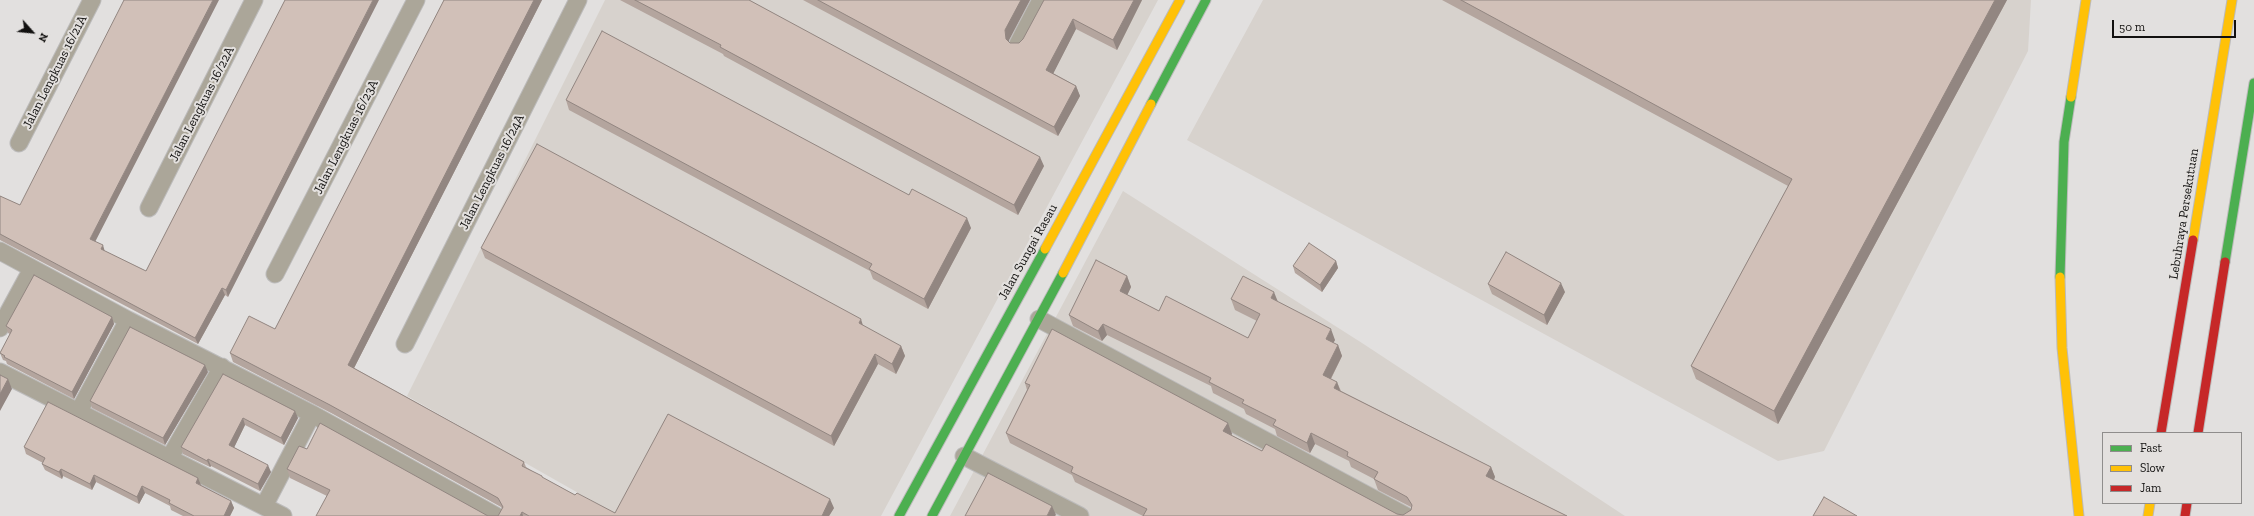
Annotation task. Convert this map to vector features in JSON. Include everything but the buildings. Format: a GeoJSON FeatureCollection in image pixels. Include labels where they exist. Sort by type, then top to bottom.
{"type":"FeatureCollection","features":[{"type":"Feature","properties":{"kind":"main road","name":"Jalan Sungai Rasau"},"geometry":{"type":"LineString","coordinates":[[899,516],[1180,0]]}},
{"type":"Feature","properties":{"kind":"main road"},"geometry":{"type":"LineString","coordinates":[[932,516],[1038,319],[1206,0]]}},
{"type":"Feature","properties":{"kind":"main road"},"geometry":{"type":"LineString","coordinates":[[2080,516],[2062,348],[2059,254],[2064,142],[2086,0]]}},
{"type":"Feature","properties":{"kind":"main road","name":"Lebuhraya Persekutuan"},"geometry":{"type":"LineString","coordinates":[[2161,432],[2232,0]]}},
{"type":"Feature","properties":{"kind":"main road"},"geometry":{"type":"LineString","coordinates":[[2198,432],[2254,83]]}},
{"type":"Feature","properties":{"kind":"main road"},"geometry":{"type":"LineString","coordinates":[[2148,516],[2150,504]]}},
{"type":"Feature","properties":{"kind":"main road"},"geometry":{"type":"LineString","coordinates":[[2185,516],[2187,504]]}},
{"type":"Feature","properties":{"kind":"street","name":"Jalan Lengkuas 16/21A"},"geometry":{"type":"LineString","coordinates":[[19,143],[92,0]]}},
{"type":"Feature","properties":{"kind":"street","name":"Jalan Lengkuas 16/22A"},"geometry":{"type":"LineString","coordinates":[[149,208],[254,0]]}},
{"type":"Feature","properties":{"kind":"street","name":"Jalan Lengkuas 16/23A"},"geometry":{"type":"LineString","coordinates":[[275,274],[416,0]]}},
{"type":"Feature","properties":{"kind":"street","name":"Jalan Lengkuas 16/24A"},"geometry":{"type":"LineString","coordinates":[[405,344],[578,0]]}},
{"type":"Feature","properties":{"kind":"street"},"geometry":{"type":"LineString","coordinates":[[1018,44],[1041,0]]}},
{"type":"Feature","properties":{"kind":"street"},"geometry":{"type":"LineString","coordinates":[[0,252],[128,320],[312,414],[496,516]]}},
{"type":"Feature","properties":{"kind":"street"},"geometry":{"type":"LineString","coordinates":[[0,328],[32,269]]}},
{"type":"Feature","properties":{"kind":"street"},"geometry":{"type":"LineString","coordinates":[[1038,319],[1406,516]]}},
{"type":"Feature","properties":{"kind":"street"},"geometry":{"type":"LineString","coordinates":[[79,411],[128,320]]}},
{"type":"Feature","properties":{"kind":"street"},"geometry":{"type":"LineString","coordinates":[[170,457],[222,367]]}},
{"type":"Feature","properties":{"kind":"street"},"geometry":{"type":"LineString","coordinates":[[0,372],[170,457],[283,516]]}},
{"type":"Feature","properties":{"kind":"street"},"geometry":{"type":"LineString","coordinates":[[264,506],[312,414]]}},
{"type":"Feature","properties":{"kind":"street"},"geometry":{"type":"LineString","coordinates":[[964,456],[1080,516]]}},
{"type":"Feature","properties":{"kind":"shaded area"},"geometry":{"type":"Polygon","coordinates":[[[605,0],[1158,0],[881,516],[619,516],[407,396],[605,0]]]}},
{"type":"Feature","properties":{"kind":"shaded area"},"geometry":{"type":"Polygon","coordinates":[[[1263,0],[2031,0],[2028,51],[1824,451],[1778,461],[1187,140],[1263,0]]]}},
{"type":"Feature","properties":{"kind":"shaded area"},"geometry":{"type":"Polygon","coordinates":[[[1123,191],[1362,343],[1625,516],[950,516],[1123,191]]]}},
{"type":"Feature","properties":{"kind":"traffic: fast"},"geometry":{"type":"LineString","coordinates":[[1151,104],[1206,0]]}},
{"type":"Feature","properties":{"kind":"traffic: fast"},"geometry":{"type":"LineString","coordinates":[[2225,262],[2254,83]]}},
{"type":"Feature","properties":{"kind":"traffic: fast"},"geometry":{"type":"LineString","coordinates":[[2060,277],[2064,142],[2071,97]]}},
{"type":"Feature","properties":{"kind":"traffic: fast"},"geometry":{"type":"LineString","coordinates":[[899,516],[1045,249]]}},
{"type":"Feature","properties":{"kind":"traffic: fast"},"geometry":{"type":"LineString","coordinates":[[932,516],[1063,273]]}},
{"type":"Feature","properties":{"kind":"traffic: slow"},"geometry":{"type":"LineString","coordinates":[[1045,249],[1180,0]]}},
{"type":"Feature","properties":{"kind":"traffic: slow"},"geometry":{"type":"LineString","coordinates":[[2071,97],[2086,0]]}},
{"type":"Feature","properties":{"kind":"traffic: slow"},"geometry":{"type":"LineString","coordinates":[[2193,240],[2232,0]]}},
{"type":"Feature","properties":{"kind":"traffic: slow"},"geometry":{"type":"LineString","coordinates":[[1063,273],[1151,104]]}},
{"type":"Feature","properties":{"kind":"traffic: slow"},"geometry":{"type":"LineString","coordinates":[[2060,277],[2062,348],[2079,516]]}},
{"type":"Feature","properties":{"kind":"traffic: slow"},"geometry":{"type":"LineString","coordinates":[[2148,516],[2150,504]]}},
{"type":"Feature","properties":{"kind":"traffic: jam"},"geometry":{"type":"LineString","coordinates":[[2161,432],[2193,240]]}},
{"type":"Feature","properties":{"kind":"traffic: jam"},"geometry":{"type":"LineString","coordinates":[[2198,432],[2225,262]]}},
{"type":"Feature","properties":{"kind":"traffic: jam"},"geometry":{"type":"LineString","coordinates":[[2185,516],[2187,504]]}}]}
